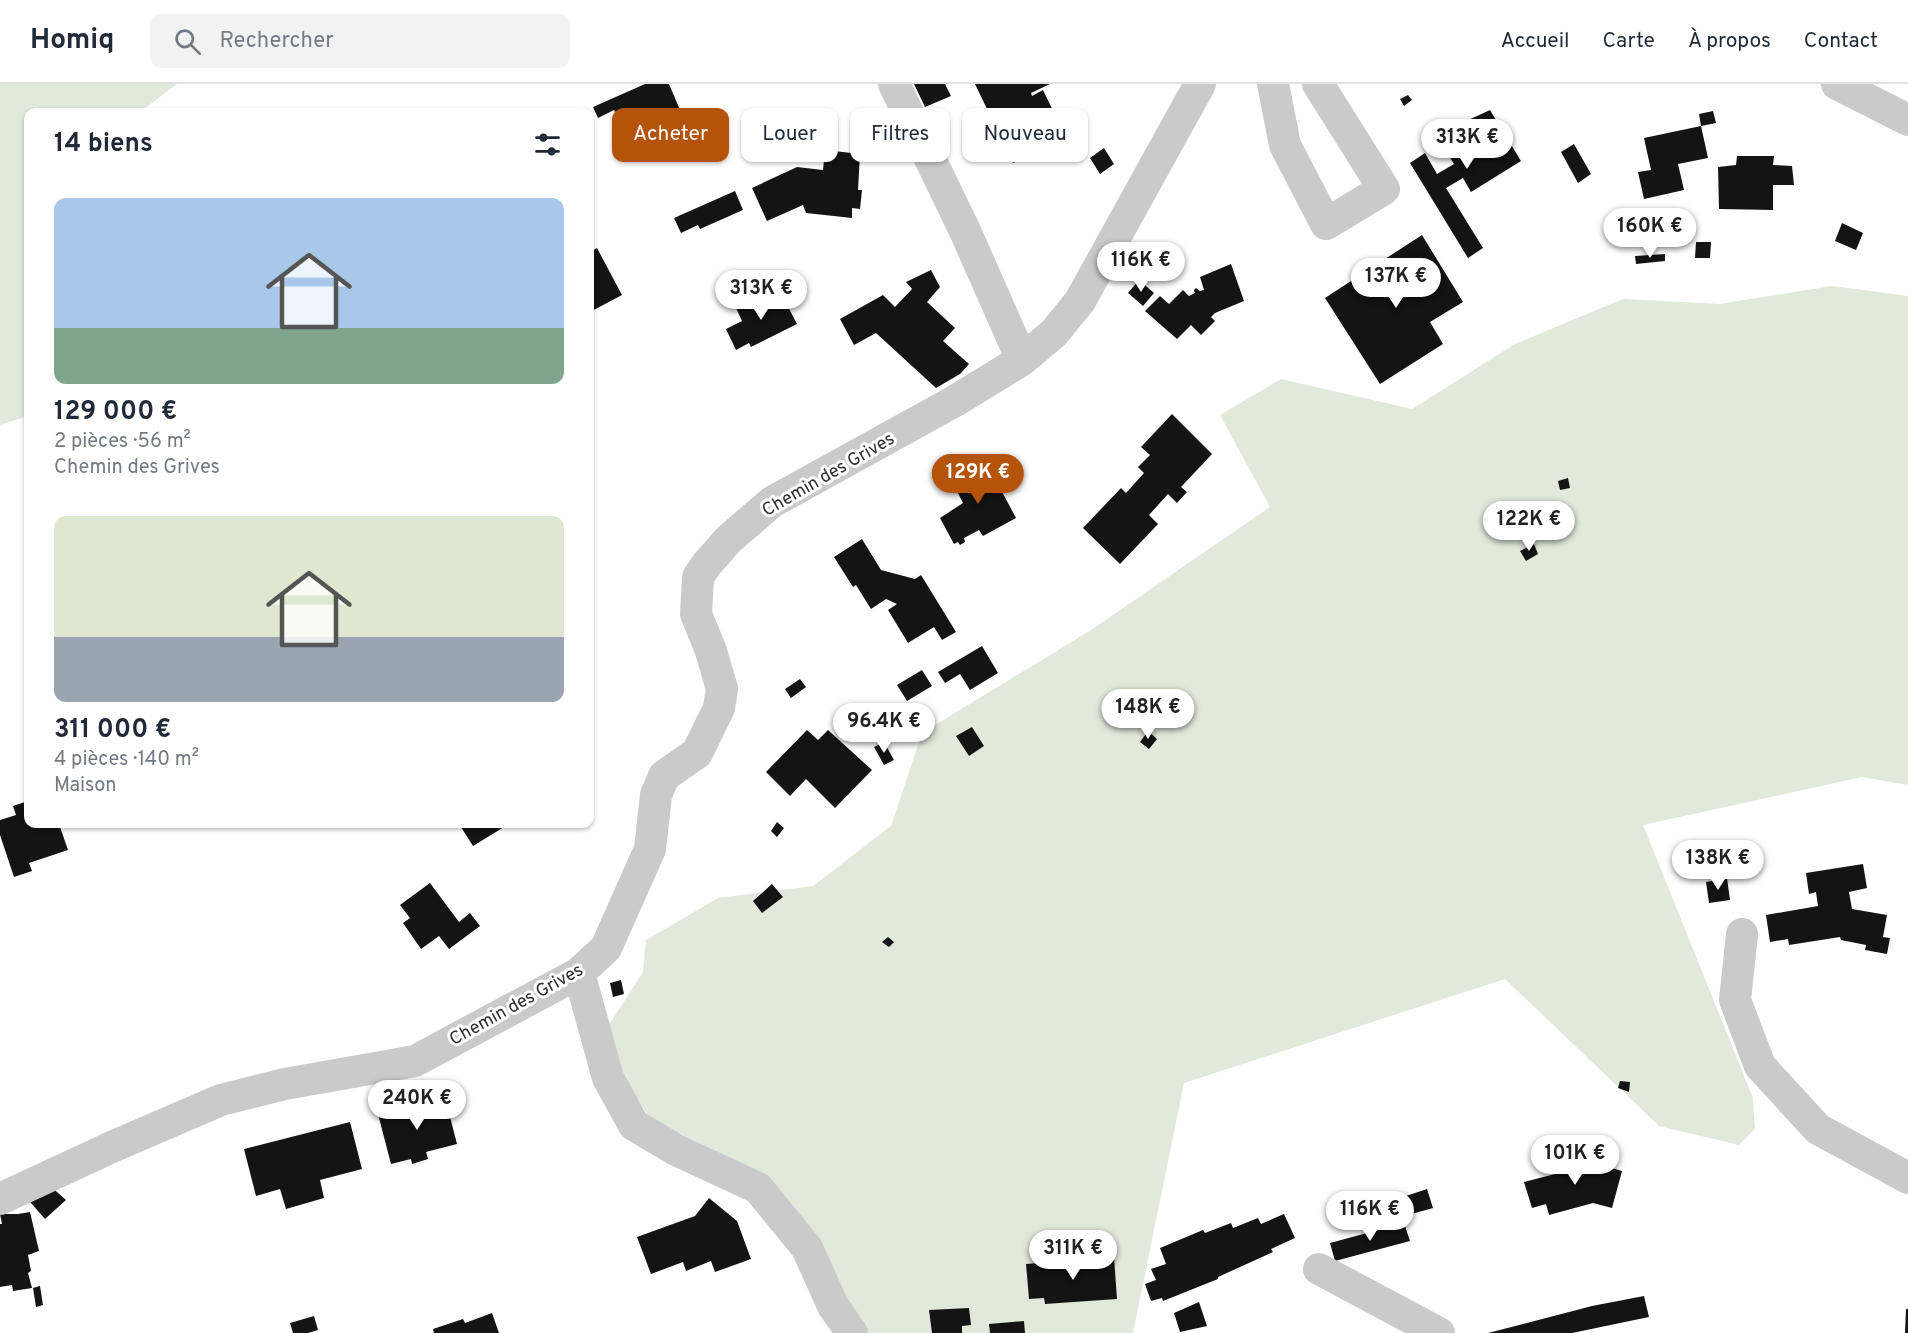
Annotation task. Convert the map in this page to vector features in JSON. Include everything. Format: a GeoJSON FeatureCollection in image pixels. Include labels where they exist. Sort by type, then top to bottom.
{"type":"FeatureCollection","features":[{"type":"Feature","properties":{"kind":"street"},"geometry":{"type":"LineString","coordinates":[[894,84],[965,231],[1022,360]]}},
{"type":"Feature","properties":{"kind":"street","name":"Chemin des Grives"},"geometry":{"type":"LineString","coordinates":[[0,1199],[221,1100],[285,1084],[415,1061],[579,973],[606,948],[650,849],[656,795],[664,776],[697,753],[719,708],[722,689],[711,651],[696,614],[698,577],[702,570],[728,540],[772,502],[956,401],[1022,360],[1054,333],[1080,301],[1200,84]]}},
{"type":"Feature","properties":{"kind":"street"},"geometry":{"type":"LineString","coordinates":[[1273,84],[1285,145],[1326,224],[1384,189],[1318,84]]}},
{"type":"Feature","properties":{"kind":"street"},"geometry":{"type":"LineString","coordinates":[[1837,84],[1908,120]]}},
{"type":"Feature","properties":{"kind":"street"},"geometry":{"type":"LineString","coordinates":[[1742,934],[1735,1000],[1760,1066],[1818,1129],[1908,1178]]}},
{"type":"Feature","properties":{"kind":"street"},"geometry":{"type":"LineString","coordinates":[[579,973],[608,1078],[634,1125],[676,1150],[758,1188],[807,1248],[833,1306],[852,1333]]}},
{"type":"Feature","properties":{"kind":"street"},"geometry":{"type":"LineString","coordinates":[[1319,1269],[1439,1333]]}},
{"type":"Feature","properties":{"kind":"shaded area"},"geometry":{"type":"Polygon","coordinates":[[[0,84],[177,84],[145,108],[24,108],[24,417],[0,425],[0,84]]]}},
{"type":"Feature","properties":{"kind":"shaded area"},"geometry":{"type":"Polygon","coordinates":[[[1832,286],[1908,296],[1908,785],[1862,777],[1643,825],[1753,1098],[1755,1129],[1739,1145],[1659,1126],[1505,979],[1184,1083],[1133,1333],[868,1333],[856,1319],[768,1178],[651,1119],[622,1076],[607,1028],[643,972],[646,940],[718,898],[813,886],[891,826],[922,733],[1091,630],[1270,507],[1220,415],[1281,379],[1412,409],[1515,344],[1623,299],[1720,304],[1832,286]]]}},
{"type":"Feature","properties":{"kind":"building"},"geometry":{"type":"Polygon","coordinates":[[[645,84],[669,84],[679,108],[612,108],[612,111],[598,118],[593,108],[645,84]]]}},
{"type":"Feature","properties":{"kind":"building"},"geometry":{"type":"Polygon","coordinates":[[[914,84],[945,84],[951,96],[925,107],[914,84]]]}},
{"type":"Feature","properties":{"kind":"building"},"geometry":{"type":"Polygon","coordinates":[[[975,84],[1050,84],[1031,93],[1032,96],[1043,90],[1052,108],[987,108],[975,84]]]}},
{"type":"Feature","properties":{"kind":"building"},"geometry":{"type":"Polygon","coordinates":[[[1408,95],[1412,100],[1404,106],[1400,99],[1408,95]]]}},
{"type":"Feature","properties":{"kind":"building"},"geometry":{"type":"Polygon","coordinates":[[[1490,110],[1521,161],[1471,192],[1463,178],[1446,188],[1483,248],[1468,258],[1410,163],[1425,153],[1437,174],[1454,164],[1436,135],[1490,110]]]}},
{"type":"Feature","properties":{"kind":"building"},"geometry":{"type":"Polygon","coordinates":[[[1713,111],[1716,123],[1701,126],[1699,114],[1713,111]]]}},
{"type":"Feature","properties":{"kind":"building"},"geometry":{"type":"Polygon","coordinates":[[[1701,126],[1708,158],[1678,164],[1684,190],[1644,199],[1638,172],[1651,170],[1644,138],[1701,126]]]}},
{"type":"Feature","properties":{"kind":"building"},"geometry":{"type":"Polygon","coordinates":[[[1574,144],[1591,174],[1578,183],[1561,152],[1574,144]]]}},
{"type":"Feature","properties":{"kind":"building"},"geometry":{"type":"Polygon","coordinates":[[[1104,148],[1114,164],[1100,174],[1090,158],[1104,148]]]}},
{"type":"Feature","properties":{"kind":"building"},"geometry":{"type":"Polygon","coordinates":[[[838,151],[850,153],[850,162],[860,162],[858,190],[862,190],[860,209],[852,208],[852,218],[806,213],[803,205],[767,221],[752,188],[797,167],[823,170],[824,162],[838,162],[838,151]]]}},
{"type":"Feature","properties":{"kind":"building"},"geometry":{"type":"Polygon","coordinates":[[[1737,156],[1774,156],[1773,165],[1792,166],[1794,185],[1773,185],[1773,210],[1719,209],[1718,167],[1736,165],[1737,156]]]}},
{"type":"Feature","properties":{"kind":"building"},"geometry":{"type":"Polygon","coordinates":[[[735,191],[743,210],[700,229],[698,225],[681,233],[674,218],[735,191]]]}},
{"type":"Feature","properties":{"kind":"building"},"geometry":{"type":"Polygon","coordinates":[[[1842,223],[1863,233],[1856,250],[1835,241],[1842,223]]]}},
{"type":"Feature","properties":{"kind":"building"},"geometry":{"type":"Polygon","coordinates":[[[1422,235],[1463,302],[1430,322],[1443,344],[1380,384],[1325,298],[1422,235]]]}},
{"type":"Feature","properties":{"kind":"building"},"geometry":{"type":"Polygon","coordinates":[[[1696,242],[1711,242],[1710,258],[1695,258],[1696,242]]]}},
{"type":"Feature","properties":{"kind":"building"},"geometry":{"type":"Polygon","coordinates":[[[597,248],[622,295],[594,310],[594,250],[597,248]]]}},
{"type":"Feature","properties":{"kind":"building"},"geometry":{"type":"Polygon","coordinates":[[[1665,254],[1665,261],[1636,264],[1635,256],[1665,254]]]}},
{"type":"Feature","properties":{"kind":"building"},"geometry":{"type":"Polygon","coordinates":[[[1231,264],[1244,301],[1215,313],[1211,317],[1215,321],[1201,335],[1191,325],[1177,339],[1145,311],[1160,296],[1169,304],[1183,290],[1189,296],[1195,293],[1196,288],[1200,291],[1204,290],[1200,277],[1231,264]]]}},
{"type":"Feature","properties":{"kind":"building"},"geometry":{"type":"Polygon","coordinates":[[[931,270],[940,287],[927,302],[955,328],[943,341],[969,364],[960,374],[936,388],[876,333],[854,345],[840,319],[883,295],[895,307],[912,289],[906,282],[931,270]]]}},
{"type":"Feature","properties":{"kind":"building"},"geometry":{"type":"Polygon","coordinates":[[[1139,280],[1154,293],[1143,306],[1128,293],[1139,280]]]}},
{"type":"Feature","properties":{"kind":"building"},"geometry":{"type":"Polygon","coordinates":[[[773,290],[779,304],[785,301],[797,324],[751,347],[749,343],[736,350],[726,329],[742,321],[736,308],[773,290]]]}},
{"type":"Feature","properties":{"kind":"building"},"geometry":{"type":"Polygon","coordinates":[[[1172,414],[1212,454],[1181,487],[1187,492],[1177,503],[1168,494],[1149,515],[1158,524],[1120,564],[1083,528],[1121,488],[1126,493],[1144,473],[1138,467],[1150,455],[1141,447],[1172,414]]]}},
{"type":"Feature","properties":{"kind":"building"},"geometry":{"type":"Polygon","coordinates":[[[983,456],[1016,518],[983,536],[979,530],[964,538],[965,542],[960,545],[958,542],[954,544],[940,518],[963,503],[958,493],[970,486],[961,468],[983,456]]]}},
{"type":"Feature","properties":{"kind":"building"},"geometry":{"type":"Polygon","coordinates":[[[1568,478],[1570,488],[1560,490],[1558,481],[1568,478]]]}},
{"type":"Feature","properties":{"kind":"building"},"geometry":{"type":"Polygon","coordinates":[[[862,539],[881,570],[915,579],[921,575],[956,632],[942,640],[934,627],[908,643],[888,610],[897,604],[886,599],[871,609],[856,585],[853,587],[834,557],[862,539]]]}},
{"type":"Feature","properties":{"kind":"building"},"geometry":{"type":"Polygon","coordinates":[[[1534,544],[1538,554],[1526,561],[1520,551],[1534,544]]]}},
{"type":"Feature","properties":{"kind":"building"},"geometry":{"type":"Polygon","coordinates":[[[982,646],[998,673],[970,690],[960,674],[945,683],[938,672],[982,646]]]}},
{"type":"Feature","properties":{"kind":"building"},"geometry":{"type":"Polygon","coordinates":[[[922,670],[932,686],[907,701],[897,685],[922,670]]]}},
{"type":"Feature","properties":{"kind":"building"},"geometry":{"type":"Polygon","coordinates":[[[800,679],[806,687],[791,698],[785,689],[800,679]]]}},
{"type":"Feature","properties":{"kind":"building"},"geometry":{"type":"Polygon","coordinates":[[[972,727],[984,746],[969,756],[956,736],[972,727]]]}},
{"type":"Feature","properties":{"kind":"building"},"geometry":{"type":"Polygon","coordinates":[[[807,730],[818,740],[828,730],[872,770],[835,808],[806,779],[790,796],[766,772],[807,730]]]}},
{"type":"Feature","properties":{"kind":"building"},"geometry":{"type":"Polygon","coordinates":[[[1148,731],[1157,739],[1149,749],[1140,742],[1148,731]]]}},
{"type":"Feature","properties":{"kind":"building"},"geometry":{"type":"Polygon","coordinates":[[[884,742],[894,760],[884,765],[874,747],[884,742]]]}},
{"type":"Feature","properties":{"kind":"building"},"geometry":{"type":"Polygon","coordinates":[[[24,802],[24,828],[60,828],[68,850],[29,863],[32,871],[14,877],[0,835],[0,820],[16,815],[13,806],[24,802]]]}},
{"type":"Feature","properties":{"kind":"building"},"geometry":{"type":"Polygon","coordinates":[[[777,822],[784,828],[777,837],[771,831],[777,822]]]}},
{"type":"Feature","properties":{"kind":"building"},"geometry":{"type":"Polygon","coordinates":[[[462,828],[502,828],[473,846],[462,828]]]}},
{"type":"Feature","properties":{"kind":"building"},"geometry":{"type":"Polygon","coordinates":[[[1863,864],[1867,888],[1849,892],[1852,909],[1887,915],[1883,937],[1890,938],[1887,954],[1865,950],[1866,945],[1841,940],[1840,937],[1789,945],[1788,939],[1770,942],[1766,915],[1818,906],[1816,892],[1809,894],[1806,873],[1863,864]]]}},
{"type":"Feature","properties":{"kind":"building"},"geometry":{"type":"Polygon","coordinates":[[[1727,878],[1730,900],[1709,903],[1706,882],[1727,878]]]}},
{"type":"Feature","properties":{"kind":"building"},"geometry":{"type":"Polygon","coordinates":[[[430,883],[459,922],[470,913],[480,926],[449,949],[439,936],[421,949],[403,923],[410,918],[400,905],[430,883]]]}},
{"type":"Feature","properties":{"kind":"building"},"geometry":{"type":"Polygon","coordinates":[[[772,884],[783,897],[762,913],[753,901],[772,884]]]}},
{"type":"Feature","properties":{"kind":"building"},"geometry":{"type":"Polygon","coordinates":[[[888,937],[894,942],[889,947],[882,942],[888,937]]]}},
{"type":"Feature","properties":{"kind":"building"},"geometry":{"type":"Polygon","coordinates":[[[621,980],[624,994],[613,997],[610,983],[621,980]]]}},
{"type":"Feature","properties":{"kind":"building"},"geometry":{"type":"Polygon","coordinates":[[[1620,1081],[1630,1082],[1629,1092],[1618,1088],[1620,1081]]]}},
{"type":"Feature","properties":{"kind":"building"},"geometry":{"type":"Polygon","coordinates":[[[445,1097],[457,1144],[426,1152],[428,1159],[412,1164],[411,1159],[391,1164],[378,1114],[445,1097]]]}},
{"type":"Feature","properties":{"kind":"building"},"geometry":{"type":"Polygon","coordinates":[[[350,1122],[362,1169],[320,1180],[324,1198],[286,1209],[280,1189],[256,1196],[244,1149],[350,1122]]]}},
{"type":"Feature","properties":{"kind":"building"},"geometry":{"type":"Polygon","coordinates":[[[1584,1157],[1585,1160],[1622,1171],[1612,1208],[1593,1203],[1549,1215],[1546,1204],[1532,1208],[1524,1182],[1555,1174],[1552,1166],[1584,1157]]]}},
{"type":"Feature","properties":{"kind":"building"},"geometry":{"type":"Polygon","coordinates":[[[48,1184],[66,1200],[45,1219],[24,1195],[48,1184]]]}},
{"type":"Feature","properties":{"kind":"building"},"geometry":{"type":"Polygon","coordinates":[[[1427,1189],[1433,1208],[1355,1230],[1349,1215],[1427,1189]]]}},
{"type":"Feature","properties":{"kind":"building"},"geometry":{"type":"Polygon","coordinates":[[[709,1198],[737,1221],[751,1259],[715,1272],[711,1261],[686,1271],[683,1262],[651,1274],[637,1237],[695,1216],[709,1198]]]}},
{"type":"Feature","properties":{"kind":"building"},"geometry":{"type":"Polygon","coordinates":[[[30,1212],[39,1251],[28,1255],[31,1271],[28,1273],[32,1288],[13,1291],[12,1285],[0,1287],[0,1224],[2,1224],[0,1214],[30,1212]]]}},
{"type":"Feature","properties":{"kind":"building"},"geometry":{"type":"Polygon","coordinates":[[[1284,1214],[1295,1238],[1271,1249],[1273,1252],[1218,1279],[1163,1301],[1162,1298],[1151,1301],[1145,1284],[1156,1280],[1151,1269],[1166,1264],[1160,1248],[1203,1230],[1205,1233],[1231,1223],[1233,1228],[1258,1218],[1261,1224],[1284,1214]]]}},
{"type":"Feature","properties":{"kind":"building"},"geometry":{"type":"Polygon","coordinates":[[[1404,1223],[1410,1241],[1335,1261],[1330,1243],[1404,1223]]]}},
{"type":"Feature","properties":{"kind":"building"},"geometry":{"type":"Polygon","coordinates":[[[1114,1257],[1117,1299],[1045,1304],[1044,1298],[1029,1299],[1026,1264],[1114,1257]]]}},
{"type":"Feature","properties":{"kind":"building"},"geometry":{"type":"Polygon","coordinates":[[[40,1286],[43,1305],[36,1307],[33,1288],[40,1286]]]}},
{"type":"Feature","properties":{"kind":"building"},"geometry":{"type":"Polygon","coordinates":[[[1644,1296],[1649,1317],[1572,1333],[1488,1333],[1592,1306],[1644,1296]]]}},
{"type":"Feature","properties":{"kind":"building"},"geometry":{"type":"Polygon","coordinates":[[[1199,1302],[1207,1326],[1180,1332],[1174,1313],[1199,1302]]]}},
{"type":"Feature","properties":{"kind":"building"},"geometry":{"type":"Polygon","coordinates":[[[969,1308],[971,1325],[962,1326],[962,1333],[932,1333],[929,1310],[969,1308]]]}},
{"type":"Feature","properties":{"kind":"building"},"geometry":{"type":"Polygon","coordinates":[[[1906,1309],[1908,1309],[1908,1333],[1905,1333],[1906,1309]]]}},
{"type":"Feature","properties":{"kind":"building"},"geometry":{"type":"Polygon","coordinates":[[[492,1313],[499,1333],[434,1333],[433,1329],[463,1319],[465,1323],[492,1313]]]}},
{"type":"Feature","properties":{"kind":"building"},"geometry":{"type":"Polygon","coordinates":[[[314,1316],[318,1330],[293,1333],[290,1323],[314,1316]]]}},
{"type":"Feature","properties":{"kind":"building"},"geometry":{"type":"Polygon","coordinates":[[[1024,1321],[1025,1333],[990,1333],[989,1324],[1024,1321]]]}}]}
